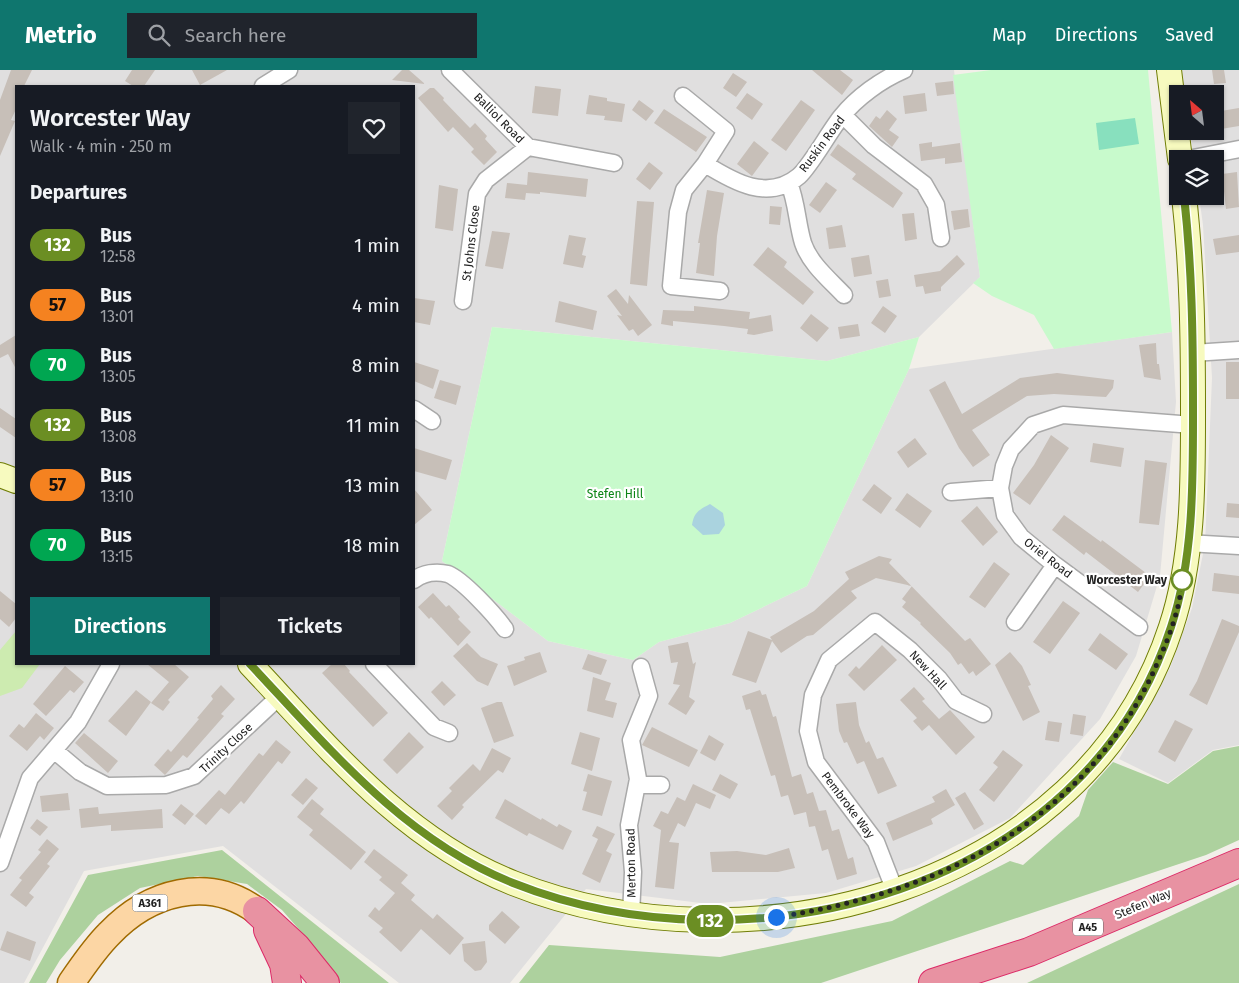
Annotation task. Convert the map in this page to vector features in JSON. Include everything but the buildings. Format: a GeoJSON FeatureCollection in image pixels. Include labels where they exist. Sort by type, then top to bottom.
{"type":"FeatureCollection","features":[{"type":"Feature","properties":{"kind":"highway","name":"Stefen Way"},"geometry":{"type":"LineString","coordinates":[[933,983],[1029,952],[1239,863]]}},
{"type":"Feature","properties":{"kind":"highway"},"geometry":{"type":"LineString","coordinates":[[257,911],[278,947],[284,964],[287,983]]}},
{"type":"Feature","properties":{"kind":"highway"},"geometry":{"type":"LineString","coordinates":[[257,911],[296,947],[325,983]]}},
{"type":"Feature","properties":{"kind":"main road","name":"A361"},"geometry":{"type":"LineString","coordinates":[[71,983],[109,934],[139,910],[157,900],[175,894],[211,892],[228,894],[257,911]]}},
{"type":"Feature","properties":{"kind":"street"},"geometry":{"type":"LineString","coordinates":[[265,85],[289,70]]}},
{"type":"Feature","properties":{"kind":"street","name":"Balliol Road"},"geometry":{"type":"LineString","coordinates":[[450,70],[528,148],[614,163]]}},
{"type":"Feature","properties":{"kind":"street","name":"Ruskin Road"},"geometry":{"type":"LineString","coordinates":[[706,164],[729,179],[750,188],[771,189],[789,183],[800,175],[843,115],[880,75],[904,70]]}},
{"type":"Feature","properties":{"kind":"street"},"geometry":{"type":"LineString","coordinates":[[1169,70],[1179,150]]}},
{"type":"Feature","properties":{"kind":"street"},"geometry":{"type":"LineString","coordinates":[[683,96],[726,131],[706,164],[684,190],[678,212],[671,286],[720,291]]}},
{"type":"Feature","properties":{"kind":"street"},"geometry":{"type":"LineString","coordinates":[[843,115],[874,146],[924,184],[936,205],[941,238]]}},
{"type":"Feature","properties":{"kind":"street","name":"St Johns Close"},"geometry":{"type":"LineString","coordinates":[[463,301],[477,194],[486,180],[528,148]]}},
{"type":"Feature","properties":{"kind":"street"},"geometry":{"type":"LineString","coordinates":[[1224,152],[1239,149]]}},
{"type":"Feature","properties":{"kind":"street"},"geometry":{"type":"LineString","coordinates":[[789,183],[796,201],[803,244],[812,259],[844,295]]}},
{"type":"Feature","properties":{"kind":"street"},"geometry":{"type":"LineString","coordinates":[[251,665],[371,790],[413,826],[457,856],[511,883],[569,902],[631,915],[689,921],[760,920],[826,910],[895,891],[941,873],[985,851],[1034,819],[1083,775],[1117,734],[1140,699],[1158,662],[1172,626],[1182,586],[1194,467],[1192,295],[1185,205]]}},
{"type":"Feature","properties":{"kind":"street"},"geometry":{"type":"LineString","coordinates":[[1193,353],[1239,350]]}},
{"type":"Feature","properties":{"kind":"street"},"geometry":{"type":"LineString","coordinates":[[415,410],[432,421]]}},
{"type":"Feature","properties":{"kind":"street","name":"Oriel Road"},"geometry":{"type":"LineString","coordinates":[[1139,627],[1022,537],[1005,515],[1000,488],[1004,466],[1011,449],[1034,425],[1063,415],[1193,426]]}},
{"type":"Feature","properties":{"kind":"street"},"geometry":{"type":"LineString","coordinates":[[0,475],[15,481]]}},
{"type":"Feature","properties":{"kind":"street"},"geometry":{"type":"LineString","coordinates":[[951,492],[1000,488]]}},
{"type":"Feature","properties":{"kind":"street"},"geometry":{"type":"LineString","coordinates":[[1187,543],[1239,546]]}},
{"type":"Feature","properties":{"kind":"street"},"geometry":{"type":"LineString","coordinates":[[1015,622],[1055,564]]}},
{"type":"Feature","properties":{"kind":"street"},"geometry":{"type":"LineString","coordinates":[[415,580],[432,572],[449,575],[490,608],[505,629]]}},
{"type":"Feature","properties":{"kind":"street","name":"Pembroke Way"},"geometry":{"type":"LineString","coordinates":[[875,622],[829,660],[813,695],[808,730],[816,762],[876,842],[895,891]]}},
{"type":"Feature","properties":{"kind":"street","name":"New Hall"},"geometry":{"type":"LineString","coordinates":[[875,622],[910,650],[939,679],[956,702],[983,714]]}},
{"type":"Feature","properties":{"kind":"street"},"geometry":{"type":"LineString","coordinates":[[0,863],[30,778],[78,722],[110,665]]}},
{"type":"Feature","properties":{"kind":"street"},"geometry":{"type":"LineString","coordinates":[[375,665],[434,726],[449,733]]}},
{"type":"Feature","properties":{"kind":"street","name":"Merton Road"},"geometry":{"type":"LineString","coordinates":[[631,915],[633,872],[629,826],[638,779],[631,740],[649,696],[641,667]]}},
{"type":"Feature","properties":{"kind":"street","name":"Trinity Close"},"geometry":{"type":"LineString","coordinates":[[55,751],[80,772],[108,786],[166,785],[194,776],[280,696]]}},
{"type":"Feature","properties":{"kind":"street"},"geometry":{"type":"LineString","coordinates":[[637,785],[661,785]]}},
{"type":"Feature","properties":{"kind":"shaded area"},"geometry":{"type":"Polygon","coordinates":[[[0,70],[954,70],[980,277],[919,337],[827,361],[492,327],[442,561],[548,641],[633,660],[659,642],[730,623],[807,586],[909,369],[1172,332],[1176,402],[1160,576],[1136,656],[1100,719],[1010,818],[916,866],[826,893],[709,904],[586,889],[510,983],[399,983],[223,846],[84,871],[24,983],[0,983],[0,70]]]}},
{"type":"Feature","properties":{"kind":"shaded area"},"geometry":{"type":"Polygon","coordinates":[[[1181,70],[1239,70],[1239,745],[1213,750],[1168,783],[1119,759],[1170,668],[1192,608],[1205,544],[1212,378],[1200,205],[1224,205],[1224,150],[1193,150],[1191,140],[1224,140],[1224,85],[1183,85],[1181,70]]]}},
{"type":"Feature","properties":{"kind":"green space"},"geometry":{"type":"Polygon","coordinates":[[[991,70],[1148,70],[1172,332],[1054,349],[1034,315],[992,296],[973,283],[980,277],[953,75],[991,70]]]}},
{"type":"Feature","properties":{"kind":"green space"},"geometry":{"type":"Polygon","coordinates":[[[1135,118],[1139,144],[1099,150],[1096,123],[1135,118]]]}},
{"type":"Feature","properties":{"kind":"green space","name":"Stefen Hill"},"geometry":{"type":"Polygon","coordinates":[[[492,327],[827,361],[919,337],[909,369],[807,586],[730,623],[659,642],[633,660],[548,641],[442,561],[492,327]]]}},
{"type":"Feature","properties":{"kind":"green space"},"geometry":{"type":"Polygon","coordinates":[[[15,632],[15,665],[39,665],[22,688],[0,696],[0,650],[15,632]]]}},
{"type":"Feature","properties":{"kind":"green space"},"geometry":{"type":"Polygon","coordinates":[[[1239,746],[1239,840],[1206,855],[821,983],[519,983],[549,945],[720,957],[892,921],[1010,861],[1023,865],[1079,816],[1088,790],[1113,762],[1168,784],[1213,751],[1239,746]]]}},
{"type":"Feature","properties":{"kind":"green space"},"geometry":{"type":"Polygon","coordinates":[[[222,850],[389,983],[341,983],[331,975],[310,942],[282,910],[247,884],[198,876],[140,888],[98,915],[60,960],[46,983],[29,983],[88,875],[222,850]]]}},
{"type":"Feature","properties":{"kind":"green space"},"geometry":{"type":"Polygon","coordinates":[[[1239,884],[1239,983],[1027,983],[1239,884]]]}},
{"type":"Feature","properties":{"kind":"water"},"geometry":{"type":"Polygon","coordinates":[[[710,504],[723,513],[725,525],[719,534],[703,535],[692,525],[694,517],[698,512],[710,504]]]}},
{"type":"Feature","properties":{"kind":"bus line","name":"132"},"geometry":{"type":"LineString","coordinates":[[251,665],[359,779],[413,826],[457,856],[511,883],[569,902],[631,915],[689,921],[760,920],[826,910],[895,891],[971,859],[1034,819],[1083,775],[1117,734],[1140,699],[1158,662],[1172,626],[1182,586],[1194,467],[1192,295],[1185,205]]}},
{"type":"Feature","properties":{"kind":"place","name":"Worcester Way"},"geometry":{"type":"Point","coordinates":[1182,580]}},
{"type":"Feature","properties":{"kind":"route"},"geometry":{"type":"LineString","coordinates":[[776,917],[826,910],[895,891],[941,873],[985,851],[1034,819],[1083,775],[1117,734],[1140,699],[1158,662],[1172,626],[1182,580]]}}]}
